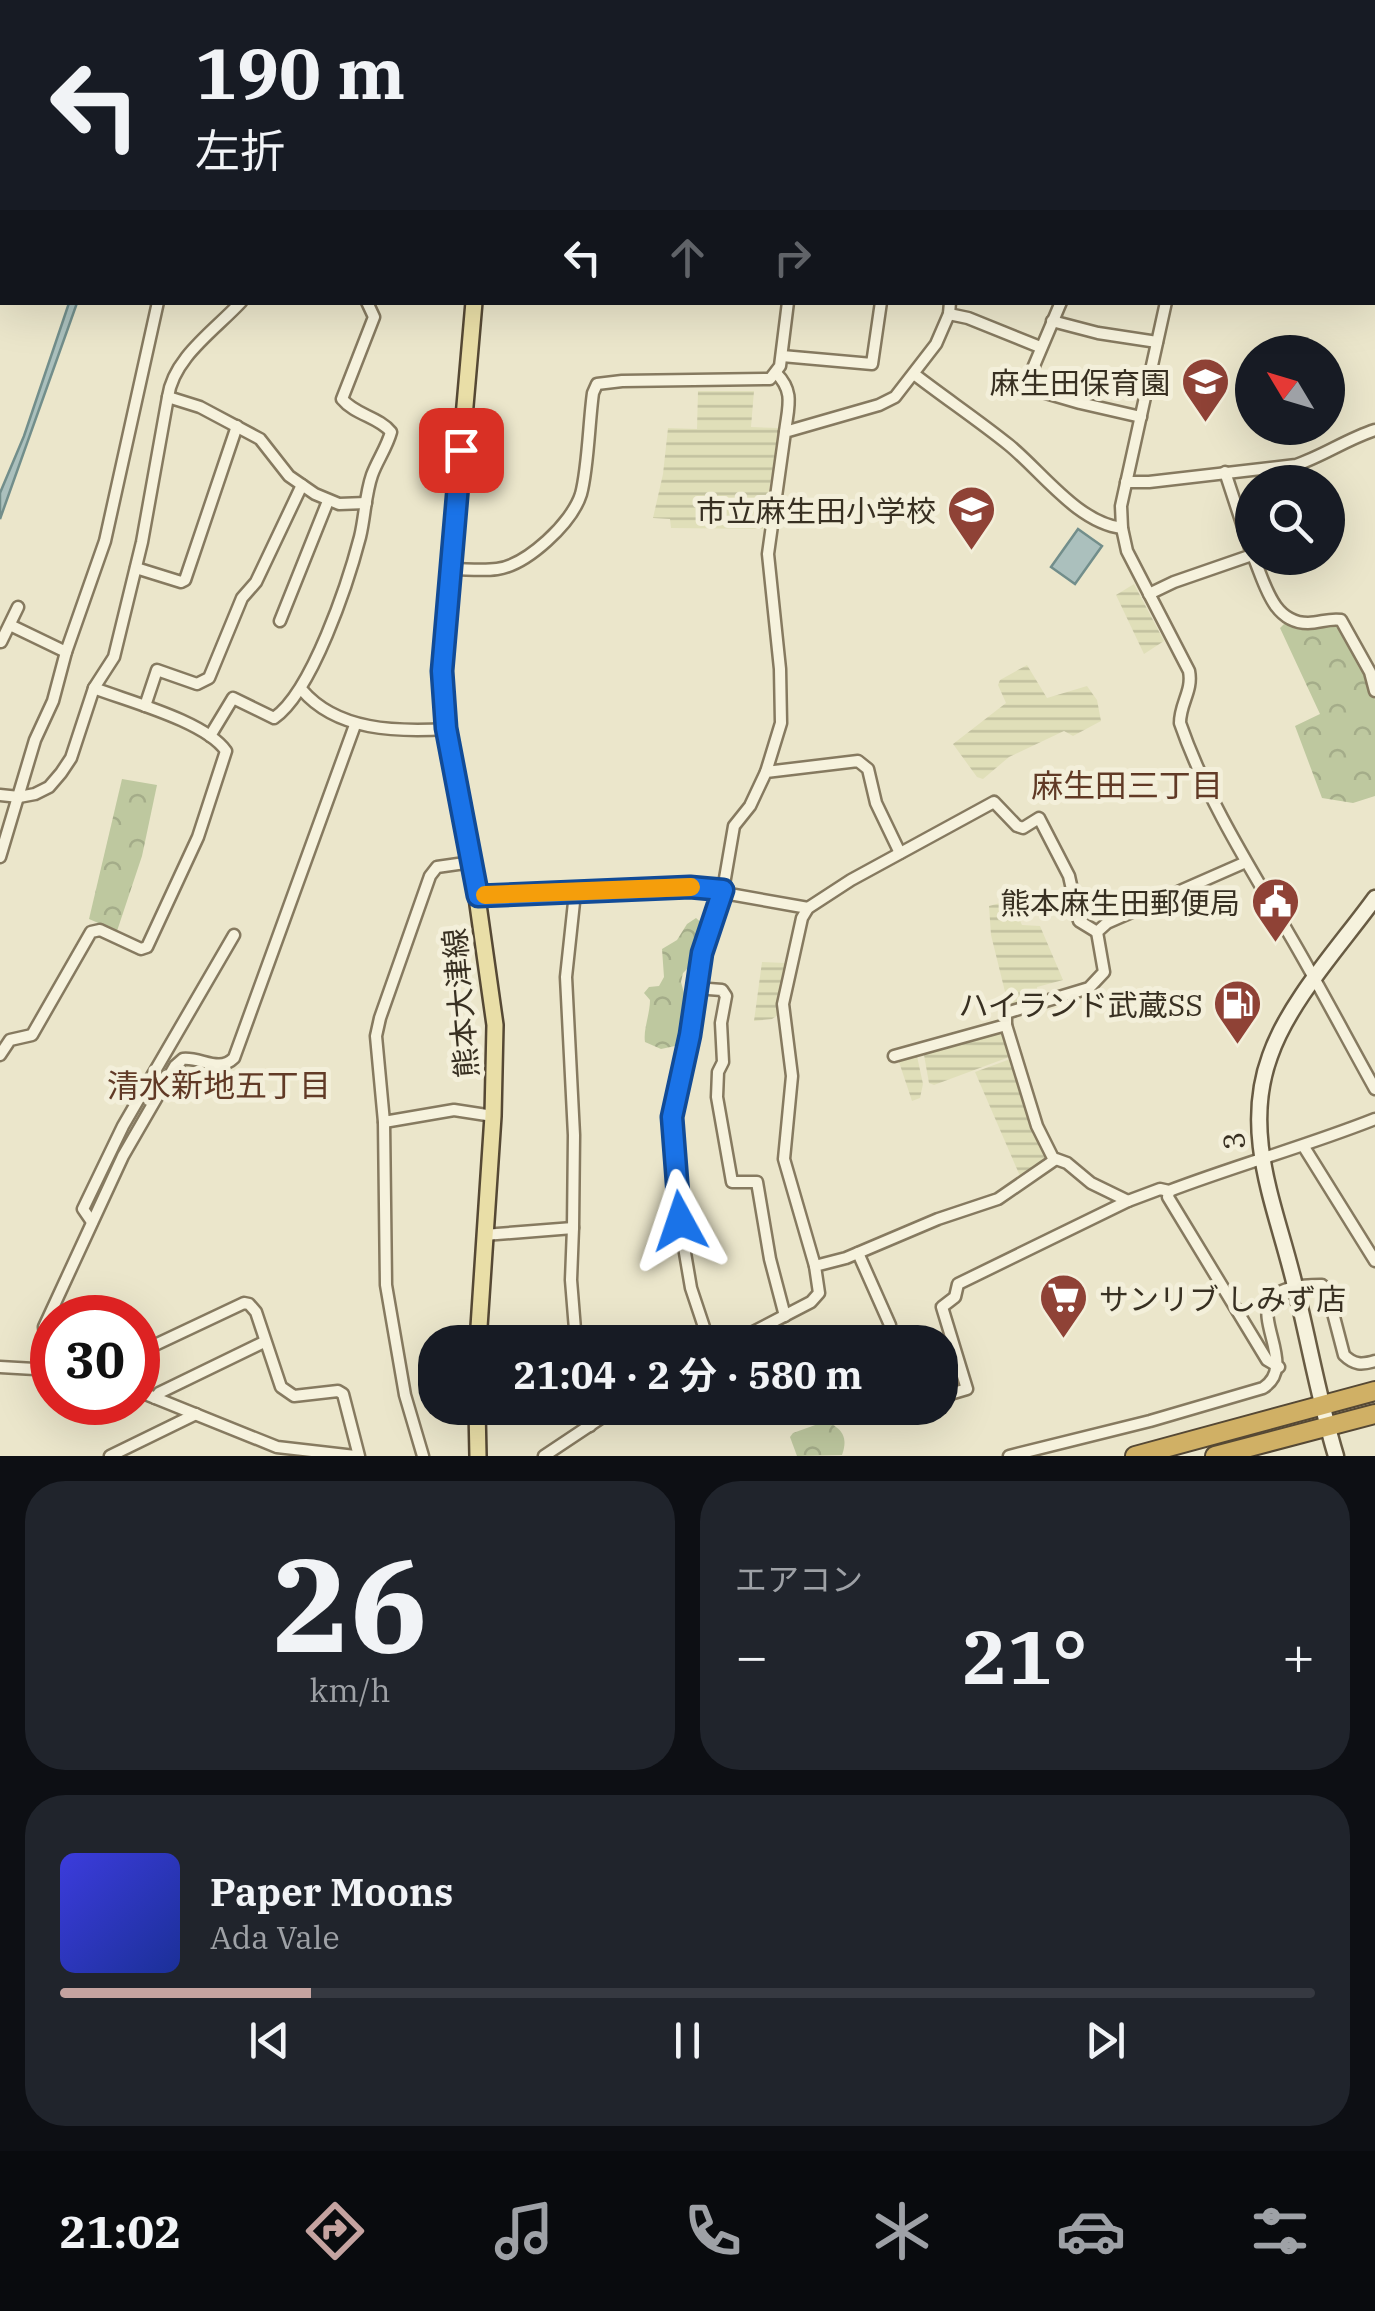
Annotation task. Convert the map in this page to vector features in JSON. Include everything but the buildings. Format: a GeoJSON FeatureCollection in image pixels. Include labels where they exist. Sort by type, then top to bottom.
{"type":"FeatureCollection","features":[{"type":"Feature","properties":{"kind":"highway"},"geometry":{"type":"LineString","coordinates":[[1136,1456],[1375,1391]]}},
{"type":"Feature","properties":{"kind":"highway"},"geometry":{"type":"LineString","coordinates":[[1215,1456],[1375,1414]]}},
{"type":"Feature","properties":{"kind":"main road","name":"熊本大津線"},"geometry":{"type":"LineString","coordinates":[[474,305],[442,652],[446,728],[478,896],[496,1025],[479,1325]]}},
{"type":"Feature","properties":{"kind":"main road"},"geometry":{"type":"LineString","coordinates":[[477,1425],[478,1456]]}},
{"type":"Feature","properties":{"kind":"street"},"geometry":{"type":"LineString","coordinates":[[0,856],[35,740],[54,700],[66,652],[106,541],[157,305]]}},
{"type":"Feature","properties":{"kind":"street"},"geometry":{"type":"LineString","coordinates":[[0,795],[19,797],[49,787],[67,766],[94,688],[114,657],[136,568],[170,379],[237,305]]}},
{"type":"Feature","properties":{"kind":"street"},"geometry":{"type":"LineString","coordinates":[[210,736],[233,698],[274,718],[302,690],[339,601],[360,537],[372,475],[390,432],[387,426],[342,399],[374,317],[368,305]]}},
{"type":"Feature","properties":{"kind":"street"},"geometry":{"type":"LineString","coordinates":[[450,568],[510,565],[543,545],[562,523],[580,494],[597,384],[770,378],[782,356],[788,305]]}},
{"type":"Feature","properties":{"kind":"street"},"geometry":{"type":"LineString","coordinates":[[782,356],[872,364],[881,305]]}},
{"type":"Feature","properties":{"kind":"street"},"geometry":{"type":"LineString","coordinates":[[1060,305],[1026,386],[1080,404],[1142,417]]}},
{"type":"Feature","properties":{"kind":"street"},"geometry":{"type":"LineString","coordinates":[[1165,305],[1121,506],[1127,551],[1189,671],[1190,692],[1180,714],[1183,731],[1208,788],[1375,1089]]}},
{"type":"Feature","properties":{"kind":"street"},"geometry":{"type":"LineString","coordinates":[[785,432],[895,397],[936,344],[950,308],[1040,347]]}},
{"type":"Feature","properties":{"kind":"street"},"geometry":{"type":"LineString","coordinates":[[1052,321],[1157,342]]}},
{"type":"Feature","properties":{"kind":"street"},"geometry":{"type":"LineString","coordinates":[[703,1325],[691,1288],[684,1247],[672,1117],[702,953],[723,890],[734,826],[750,806],[766,772],[780,723],[780,669],[768,554],[789,393],[788,384],[776,373]]}},
{"type":"Feature","properties":{"kind":"street"},"geometry":{"type":"LineString","coordinates":[[914,374],[1012,448],[1076,506],[1112,527],[1122,528]]}},
{"type":"Feature","properties":{"kind":"street"},"geometry":{"type":"LineString","coordinates":[[168,397],[200,407],[260,439],[271,449],[277,464],[302,486],[328,501],[344,505],[366,503]]}},
{"type":"Feature","properties":{"kind":"street"},"geometry":{"type":"LineString","coordinates":[[136,568],[185,580],[237,426]]}},
{"type":"Feature","properties":{"kind":"street"},"geometry":{"type":"LineString","coordinates":[[1126,482],[1296,465],[1375,430]]}},
{"type":"Feature","properties":{"kind":"street"},"geometry":{"type":"LineString","coordinates":[[1225,472],[1235,502]]}},
{"type":"Feature","properties":{"kind":"street"},"geometry":{"type":"LineString","coordinates":[[145,706],[157,670],[196,684],[209,678],[242,598],[256,582],[302,486]]}},
{"type":"Feature","properties":{"kind":"street"},"geometry":{"type":"LineString","coordinates":[[280,621],[328,501]]}},
{"type":"Feature","properties":{"kind":"street"},"geometry":{"type":"LineString","coordinates":[[1150,594],[1235,561]]}},
{"type":"Feature","properties":{"kind":"street"},"geometry":{"type":"LineString","coordinates":[[1262,575],[1281,613],[1302,623],[1340,620],[1370,672],[1375,690]]}},
{"type":"Feature","properties":{"kind":"street"},"geometry":{"type":"LineString","coordinates":[[1,642],[18,607]]}},
{"type":"Feature","properties":{"kind":"street"},"geometry":{"type":"LineString","coordinates":[[10,625],[66,652]]}},
{"type":"Feature","properties":{"kind":"street"},"geometry":{"type":"LineString","coordinates":[[0,1055],[10,1040],[32,1035],[91,932],[100,930],[141,949],[147,946],[198,838],[209,796],[225,758],[221,744],[210,736],[94,688]]}},
{"type":"Feature","properties":{"kind":"street"},"geometry":{"type":"LineString","coordinates":[[302,690],[354,724],[413,731],[446,728]]}},
{"type":"Feature","properties":{"kind":"street"},"geometry":{"type":"LineString","coordinates":[[59,1295],[123,1156],[175,1066],[182,1058],[219,1066],[234,1058],[354,724]]}},
{"type":"Feature","properties":{"kind":"street"},"geometry":{"type":"LineString","coordinates":[[766,772],[863,762],[876,804],[900,853]]}},
{"type":"Feature","properties":{"kind":"street"},"geometry":{"type":"LineString","coordinates":[[767,1325],[811,1302],[819,1293],[784,1159],[792,1076],[783,1004],[794,942],[808,908],[990,802],[999,804],[1023,828],[1039,818],[1069,876],[1079,921],[1097,932],[1104,972],[1094,985],[1006,1013],[1038,1126],[1054,1160]]}},
{"type":"Feature","properties":{"kind":"street"},"geometry":{"type":"LineString","coordinates":[[423,1456],[402,1378],[386,1285],[384,1122],[376,1057],[380,1018],[430,876],[437,868],[472,862]]}},
{"type":"Feature","properties":{"kind":"street"},"geometry":{"type":"LineString","coordinates":[[1097,932],[1107,923],[1246,862]]}},
{"type":"Feature","properties":{"kind":"street"},"geometry":{"type":"LineString","coordinates":[[478,896],[690,887],[808,908]]}},
{"type":"Feature","properties":{"kind":"street"},"geometry":{"type":"LineString","coordinates":[[574,1325],[570,1280],[574,1135],[566,977],[575,893]]}},
{"type":"Feature","properties":{"kind":"street","name":"3"},"geometry":{"type":"LineString","coordinates":[[1336,1456],[1262,1158],[1258,1108],[1270,1054],[1315,979],[1375,898]]}},
{"type":"Feature","properties":{"kind":"street"},"geometry":{"type":"LineString","coordinates":[[92,1222],[83,1209],[116,1140],[234,936]]}},
{"type":"Feature","properties":{"kind":"street"},"geometry":{"type":"LineString","coordinates":[[695,988],[722,990],[726,996],[722,1023],[724,1062],[718,1072],[724,1145],[732,1182],[757,1182],[785,1316]]}},
{"type":"Feature","properties":{"kind":"street"},"geometry":{"type":"LineString","coordinates":[[894,1056],[1006,1024]]}},
{"type":"Feature","properties":{"kind":"street"},"geometry":{"type":"LineString","coordinates":[[384,1122],[454,1110],[493,1116]]}},
{"type":"Feature","properties":{"kind":"street"},"geometry":{"type":"LineString","coordinates":[[948,1325],[942,1307],[955,1297],[958,1284],[1128,1201],[1304,1147],[1375,1119]]}},
{"type":"Feature","properties":{"kind":"street"},"geometry":{"type":"LineString","coordinates":[[1304,1147],[1375,1262]]}},
{"type":"Feature","properties":{"kind":"street"},"geometry":{"type":"LineString","coordinates":[[815,1266],[998,1199],[1054,1160],[1068,1163],[1091,1183],[1128,1201]]}},
{"type":"Feature","properties":{"kind":"street"},"geometry":{"type":"LineString","coordinates":[[1168,1190],[1168,1197],[1267,1360],[1279,1367]]}},
{"type":"Feature","properties":{"kind":"street"},"geometry":{"type":"LineString","coordinates":[[484,1235],[573,1228]]}},
{"type":"Feature","properties":{"kind":"street"},"geometry":{"type":"LineString","coordinates":[[858,1253],[890,1325]]}},
{"type":"Feature","properties":{"kind":"street"},"geometry":{"type":"LineString","coordinates":[[1009,1456],[1150,1422],[1263,1388],[1276,1376],[1279,1367],[1267,1304],[1272,1297],[1296,1287],[1322,1285],[1327,1290],[1344,1355],[1351,1362],[1375,1361]]}},
{"type":"Feature","properties":{"kind":"street"},"geometry":{"type":"LineString","coordinates":[[160,1343],[244,1303],[253,1306],[286,1393],[343,1394],[357,1456],[292,1453],[160,1400]]}},
{"type":"Feature","properties":{"kind":"street"},"geometry":{"type":"LineString","coordinates":[[160,1392],[264,1342]]}},
{"type":"Feature","properties":{"kind":"street"},"geometry":{"type":"LineString","coordinates":[[958,1359],[967,1388],[958,1391]]}},
{"type":"Feature","properties":{"kind":"street"},"geometry":{"type":"LineString","coordinates":[[0,1367],[30,1369]]}},
{"type":"Feature","properties":{"kind":"street"},"geometry":{"type":"LineString","coordinates":[[110,1456],[196,1414]]}},
{"type":"Feature","properties":{"kind":"street"},"geometry":{"type":"LineString","coordinates":[[544,1456],[590,1426]]}},
{"type":"Feature","properties":{"kind":"green space"},"geometry":{"type":"Polygon","coordinates":[[[698,391],[754,391],[751,427],[779,428],[763,529],[671,528],[670,519],[653,518],[668,428],[697,429],[698,391]]]}},
{"type":"Feature","properties":{"kind":"green space"},"geometry":{"type":"Polygon","coordinates":[[[1134,584],[1164,641],[1144,654],[1116,595],[1134,584]]]}},
{"type":"Feature","properties":{"kind":"green space"},"geometry":{"type":"Polygon","coordinates":[[[1287,621],[1306,628],[1338,625],[1367,675],[1375,700],[1375,796],[1353,803],[1322,798],[1295,726],[1320,714],[1280,628],[1287,621]]]}},
{"type":"Feature","properties":{"kind":"green space"},"geometry":{"type":"Polygon","coordinates":[[[1027,665],[1047,698],[1087,686],[1097,700],[1101,721],[1073,736],[1064,731],[1009,757],[983,779],[977,777],[953,744],[1006,703],[998,685],[1000,680],[1027,665]]]}},
{"type":"Feature","properties":{"kind":"green space"},"geometry":{"type":"Polygon","coordinates":[[[122,779],[157,785],[142,856],[117,931],[89,919],[122,779]]]}},
{"type":"Feature","properties":{"kind":"green space"},"geometry":{"type":"Polygon","coordinates":[[[1011,900],[1022,925],[1040,926],[1063,980],[1037,987],[1038,998],[1009,1008],[991,935],[989,906],[1011,900]]]}},
{"type":"Feature","properties":{"kind":"green space"},"geometry":{"type":"Polygon","coordinates":[[[696,918],[705,926],[694,962],[683,973],[681,982],[688,1008],[681,1038],[675,1046],[661,1049],[645,1042],[650,1000],[644,993],[649,987],[659,986],[664,977],[662,949],[677,940],[696,918]]]}},
{"type":"Feature","properties":{"kind":"green space"},"geometry":{"type":"Polygon","coordinates":[[[762,962],[785,963],[778,1015],[754,1021],[762,962]]]}},
{"type":"Feature","properties":{"kind":"green space"},"geometry":{"type":"Polygon","coordinates":[[[1001,1031],[1012,1056],[934,1085],[929,1083],[924,1055],[968,1038],[1001,1031]]]}},
{"type":"Feature","properties":{"kind":"green space"},"geometry":{"type":"Polygon","coordinates":[[[917,1056],[923,1084],[920,1098],[912,1101],[899,1062],[917,1056]]]}},
{"type":"Feature","properties":{"kind":"green space"},"geometry":{"type":"Polygon","coordinates":[[[1013,1058],[1048,1157],[1020,1176],[975,1072],[1013,1058]]]}},
{"type":"Feature","properties":{"kind":"green space"},"geometry":{"type":"Polygon","coordinates":[[[815,1425],[833,1425],[842,1433],[842,1455],[797,1456],[790,1437],[815,1425]]]}},
{"type":"Feature","properties":{"kind":"shaded area"},"geometry":{"type":"Polygon","coordinates":[[[68,305],[76,305],[0,519],[0,493],[24,436],[68,305]]]}},
{"type":"Feature","properties":{"kind":"shaded area"},"geometry":{"type":"Polygon","coordinates":[[[1078,529],[1102,546],[1075,584],[1051,567],[1078,529]]]}},
{"type":"Feature","properties":{"kind":"slow traffic"},"geometry":{"type":"LineString","coordinates":[[485,895],[691,887]]}},
{"type":"Feature","properties":{"kind":"place","name":"麻生田保育園"},"geometry":{"type":"Point","coordinates":[1205,424]}},
{"type":"Feature","properties":{"kind":"place","name":"市立麻生田小学校"},"geometry":{"type":"Point","coordinates":[971,552]}},
{"type":"Feature","properties":{"kind":"place","name":"熊本麻生田郵便局"},"geometry":{"type":"Point","coordinates":[1275,944]}},
{"type":"Feature","properties":{"kind":"place","name":"ハイランド武蔵SS"},"geometry":{"type":"Point","coordinates":[1238,1046]}},
{"type":"Feature","properties":{"kind":"place","name":"サンリブ しみず店"},"geometry":{"type":"Point","coordinates":[1064,1340]}},
{"type":"Feature","properties":{"kind":"district","name":"麻生田三丁目"},"geometry":{"type":"Point","coordinates":[1127,785]}},
{"type":"Feature","properties":{"kind":"district","name":"清水新地五丁目"},"geometry":{"type":"Point","coordinates":[219,1085]}},
{"type":"Feature","properties":{"kind":"route"},"geometry":{"type":"LineString","coordinates":[[461,450],[442,671],[446,728],[478,896],[690,887],[723,890],[702,953],[672,1117],[680,1221]]}}]}
